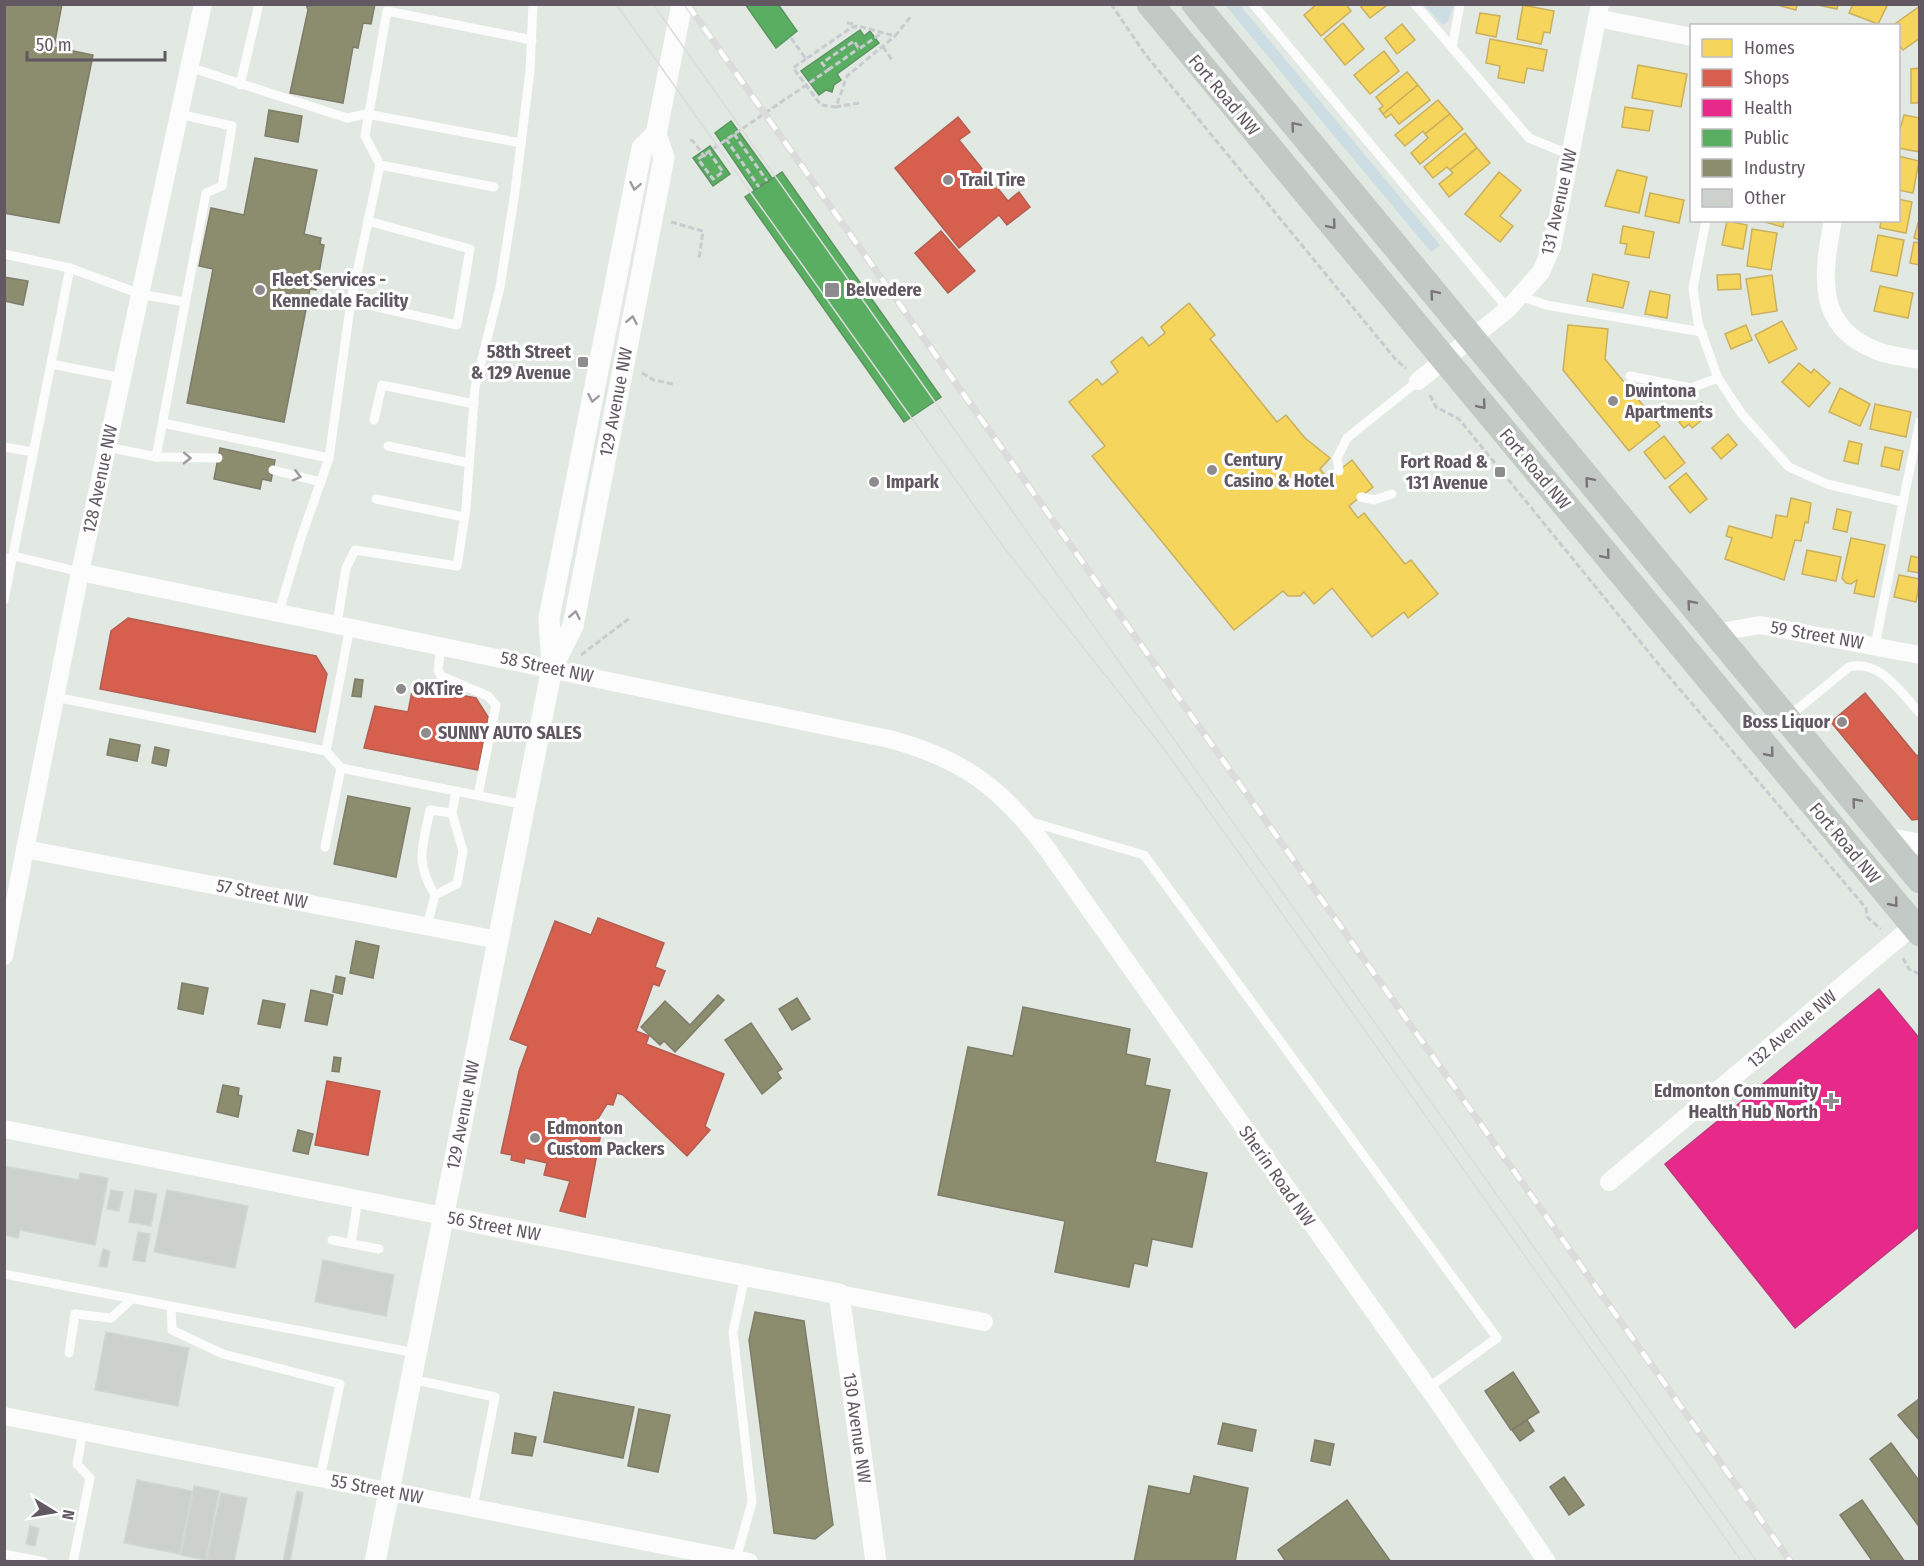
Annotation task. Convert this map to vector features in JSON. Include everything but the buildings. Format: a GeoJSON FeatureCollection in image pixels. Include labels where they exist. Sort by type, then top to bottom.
{"type":"FeatureCollection","features":[{"type":"Feature","properties":{"kind":"main road","name":"Fort Road NW"},"geometry":{"type":"LineString","coordinates":[[1149,4],[1917,927]]}},
{"type":"Feature","properties":{"kind":"main road","name":"Fort Road NW"},"geometry":{"type":"LineString","coordinates":[[1195,4],[1920,880]]}},
{"type":"Feature","properties":{"kind":"street","name":"128 Avenue NW"},"geometry":{"type":"LineString","coordinates":[[4,956],[80,572],[203,4]]}},
{"type":"Feature","properties":{"kind":"street","name":"129 Avenue NW"},"geometry":{"type":"LineString","coordinates":[[375,1562],[552,668],[573,626],[662,170],[664,158],[656,134],[682,4]]}},
{"type":"Feature","properties":{"kind":"street","name":"131 Avenue NW"},"geometry":{"type":"LineString","coordinates":[[1424,387],[1444,360],[1514,302],[1541,272],[1552,247],[1598,11]]}},
{"type":"Feature","properties":{"kind":"street"},"geometry":{"type":"LineString","coordinates":[[1598,11],[1690,36]]}},
{"type":"Feature","properties":{"kind":"street"},"geometry":{"type":"LineString","coordinates":[[1833,222],[1824,266],[1826,294],[1836,321],[1849,335],[1875,350],[1920,360]]}},
{"type":"Feature","properties":{"kind":"street","name":"58 Street NW"},"geometry":{"type":"LineString","coordinates":[[80,572],[552,668],[911,745],[952,761],[984,780],[1002,795]]}},
{"type":"Feature","properties":{"kind":"street","name":"59 Street NW"},"geometry":{"type":"LineString","coordinates":[[1715,633],[1760,625],[1920,655]]}},
{"type":"Feature","properties":{"kind":"street","name":"Sherin Road NW"},"geometry":{"type":"LineString","coordinates":[[1002,795],[1026,820],[1428,1388],[1546,1562]]}},
{"type":"Feature","properties":{"kind":"street"},"geometry":{"type":"LineString","coordinates":[[1886,838],[1920,844]]}},
{"type":"Feature","properties":{"kind":"street","name":"57 Street NW"},"geometry":{"type":"LineString","coordinates":[[25,849],[498,940]]}},
{"type":"Feature","properties":{"kind":"street","name":"132 Avenue NW"},"geometry":{"type":"LineString","coordinates":[[1609,1182],[1917,927]]}},
{"type":"Feature","properties":{"kind":"street","name":"56 Street NW"},"geometry":{"type":"LineString","coordinates":[[4,1129],[984,1322]]}},
{"type":"Feature","properties":{"kind":"street","name":"130 Avenue NW"},"geometry":{"type":"LineString","coordinates":[[839,1294],[876,1562]]}},
{"type":"Feature","properties":{"kind":"street","name":"55 Street NW"},"geometry":{"type":"LineString","coordinates":[[4,1416],[742,1560]]}},
{"type":"Feature","properties":{"kind":"lane"},"geometry":{"type":"LineString","coordinates":[[240,85],[259,4]]}},
{"type":"Feature","properties":{"kind":"lane"},"geometry":{"type":"LineString","coordinates":[[326,751],[344,626],[346,568],[355,550],[457,566],[464,517],[475,387],[500,286],[521,143],[532,40],[533,4]]}},
{"type":"Feature","properties":{"kind":"lane"},"geometry":{"type":"LineString","coordinates":[[1253,4],[1514,302],[1546,305],[1701,332]]}},
{"type":"Feature","properties":{"kind":"lane"},"geometry":{"type":"LineString","coordinates":[[1415,4],[1529,138],[1570,154]]}},
{"type":"Feature","properties":{"kind":"lane"},"geometry":{"type":"LineString","coordinates":[[1452,48],[1460,4]]}},
{"type":"Feature","properties":{"kind":"lane"},"geometry":{"type":"LineString","coordinates":[[279,612],[329,458],[351,301],[380,165],[365,136],[367,114],[387,11],[532,40]]}},
{"type":"Feature","properties":{"kind":"lane"},"geometry":{"type":"LineString","coordinates":[[189,68],[348,118],[367,114],[521,143]]}},
{"type":"Feature","properties":{"kind":"lane"},"geometry":{"type":"LineString","coordinates":[[156,457],[206,193],[222,186],[232,126],[179,114]]}},
{"type":"Feature","properties":{"kind":"lane"},"geometry":{"type":"LineString","coordinates":[[380,165],[494,187]]}},
{"type":"Feature","properties":{"kind":"lane"},"geometry":{"type":"LineString","coordinates":[[351,301],[457,325],[470,249],[368,221]]}},
{"type":"Feature","properties":{"kind":"lane"},"geometry":{"type":"LineString","coordinates":[[1706,222],[1693,288],[1701,332],[1718,378],[1741,413],[1789,467],[1827,484],[1903,502]]}},
{"type":"Feature","properties":{"kind":"lane"},"geometry":{"type":"LineString","coordinates":[[4,254],[70,268],[140,294],[186,302]]}},
{"type":"Feature","properties":{"kind":"lane"},"geometry":{"type":"LineString","coordinates":[[4,600],[9,558],[70,268]]}},
{"type":"Feature","properties":{"kind":"lane"},"geometry":{"type":"LineString","coordinates":[[51,364],[122,378]]}},
{"type":"Feature","properties":{"kind":"lane"},"geometry":{"type":"LineString","coordinates":[[1630,376],[1691,388],[1718,378]]}},
{"type":"Feature","properties":{"kind":"lane"},"geometry":{"type":"LineString","coordinates":[[374,420],[382,385],[474,404]]}},
{"type":"Feature","properties":{"kind":"lane"},"geometry":{"type":"LineString","coordinates":[[1339,471],[1337,458],[1347,438],[1424,387]]}},
{"type":"Feature","properties":{"kind":"lane"},"geometry":{"type":"LineString","coordinates":[[1875,646],[1920,421]]}},
{"type":"Feature","properties":{"kind":"lane"},"geometry":{"type":"LineString","coordinates":[[163,423],[329,458]]}},
{"type":"Feature","properties":{"kind":"lane"},"geometry":{"type":"LineString","coordinates":[[388,446],[469,463]]}},
{"type":"Feature","properties":{"kind":"lane"},"geometry":{"type":"LineString","coordinates":[[4,447],[33,452]]}},
{"type":"Feature","properties":{"kind":"lane"},"geometry":{"type":"LineString","coordinates":[[108,447],[156,457],[218,458]]}},
{"type":"Feature","properties":{"kind":"lane"},"geometry":{"type":"LineString","coordinates":[[273,470],[321,482]]}},
{"type":"Feature","properties":{"kind":"lane"},"geometry":{"type":"LineString","coordinates":[[1361,497],[1374,500],[1392,494]]}},
{"type":"Feature","properties":{"kind":"lane"},"geometry":{"type":"LineString","coordinates":[[376,499],[464,517]]}},
{"type":"Feature","properties":{"kind":"lane"},"geometry":{"type":"LineString","coordinates":[[9,558],[80,572]]}},
{"type":"Feature","properties":{"kind":"lane"},"geometry":{"type":"LineString","coordinates":[[441,646],[438,670],[441,676],[488,696],[496,705],[478,795]]}},
{"type":"Feature","properties":{"kind":"lane"},"geometry":{"type":"LineString","coordinates":[[1786,719],[1849,667],[1855,665],[1880,671],[1920,713]]}},
{"type":"Feature","properties":{"kind":"lane"},"geometry":{"type":"LineString","coordinates":[[55,697],[326,751],[341,768],[525,805]]}},
{"type":"Feature","properties":{"kind":"lane"},"geometry":{"type":"LineString","coordinates":[[325,848],[341,768]]}},
{"type":"Feature","properties":{"kind":"lane"},"geometry":{"type":"LineString","coordinates":[[435,895],[457,884],[463,851],[452,813],[456,791]]}},
{"type":"Feature","properties":{"kind":"lane"},"geometry":{"type":"LineString","coordinates":[[427,926],[435,895],[423,875],[421,858],[430,810],[452,813]]}},
{"type":"Feature","properties":{"kind":"lane"},"geometry":{"type":"LineString","coordinates":[[1026,820],[1144,855],[1497,1338],[1428,1388]]}},
{"type":"Feature","properties":{"kind":"lane"},"geometry":{"type":"LineString","coordinates":[[351,1244],[358,1199]]}},
{"type":"Feature","properties":{"kind":"lane"},"geometry":{"type":"LineString","coordinates":[[332,1240],[379,1249]]}},
{"type":"Feature","properties":{"kind":"lane"},"geometry":{"type":"LineString","coordinates":[[4,1274],[416,1353]]}},
{"type":"Feature","properties":{"kind":"lane"},"geometry":{"type":"LineString","coordinates":[[742,1560],[752,1502],[733,1332],[745,1276]]}},
{"type":"Feature","properties":{"kind":"lane"},"geometry":{"type":"LineString","coordinates":[[69,1353],[75,1314],[111,1318],[132,1299]]}},
{"type":"Feature","properties":{"kind":"lane"},"geometry":{"type":"LineString","coordinates":[[171,1306],[172,1330],[223,1354],[340,1384],[320,1478]]}},
{"type":"Feature","properties":{"kind":"lane"},"geometry":{"type":"LineString","coordinates":[[411,1379],[495,1397],[473,1508]]}},
{"type":"Feature","properties":{"kind":"lane"},"geometry":{"type":"LineString","coordinates":[[73,1562],[90,1478],[76,1464],[83,1431]]}},
{"type":"Feature","properties":{"kind":"lane"},"geometry":{"type":"LineString","coordinates":[[4,1554],[44,1562]]}},
{"type":"Feature","properties":{"kind":"path"},"geometry":{"type":"LineString","coordinates":[[1111,4],[1145,54],[1397,361],[1402,363]]}},
{"type":"Feature","properties":{"kind":"path"},"geometry":{"type":"LineString","coordinates":[[836,107],[847,76],[895,36],[912,15]]}},
{"type":"Feature","properties":{"kind":"path"},"geometry":{"type":"LineString","coordinates":[[862,27],[863,19]]}},
{"type":"Feature","properties":{"kind":"path"},"geometry":{"type":"LineString","coordinates":[[847,23],[855,24],[856,27]]}},
{"type":"Feature","properties":{"kind":"path"},"geometry":{"type":"LineString","coordinates":[[859,103],[836,107],[821,105],[793,68],[823,46],[856,27],[895,36]]}},
{"type":"Feature","properties":{"kind":"path"},"geometry":{"type":"LineString","coordinates":[[690,140],[704,156],[709,153],[723,172],[713,179],[698,159],[726,140],[734,134],[859,49],[882,32]]}},
{"type":"Feature","properties":{"kind":"path"},"geometry":{"type":"LineString","coordinates":[[835,35],[838,39]]}},
{"type":"Feature","properties":{"kind":"path"},"geometry":{"type":"LineString","coordinates":[[791,38],[806,59]]}},
{"type":"Feature","properties":{"kind":"path"},"geometry":{"type":"LineString","coordinates":[[828,70],[822,63],[854,41],[859,49]]}},
{"type":"Feature","properties":{"kind":"path"},"geometry":{"type":"LineString","coordinates":[[883,47],[892,60]]}},
{"type":"Feature","properties":{"kind":"path"},"geometry":{"type":"LineString","coordinates":[[734,134],[767,182]]}},
{"type":"Feature","properties":{"kind":"path"},"geometry":{"type":"LineString","coordinates":[[726,140],[759,187]]}},
{"type":"Feature","properties":{"kind":"path"},"geometry":{"type":"LineString","coordinates":[[666,221],[703,231],[699,258]]}},
{"type":"Feature","properties":{"kind":"path"},"geometry":{"type":"LineString","coordinates":[[640,369],[647,377],[673,384]]}},
{"type":"Feature","properties":{"kind":"path"},"geometry":{"type":"LineString","coordinates":[[1424,387],[1436,407],[1459,419],[1660,666],[1866,908],[1867,917],[1871,917]]}},
{"type":"Feature","properties":{"kind":"path"},"geometry":{"type":"LineString","coordinates":[[552,668],[588,651],[631,617]]}},
{"type":"Feature","properties":{"kind":"path"},"geometry":{"type":"LineString","coordinates":[[1908,963],[1909,969],[1920,974]]}},
{"type":"Feature","properties":{"kind":"shaded area"},"geometry":{"type":"Polygon","coordinates":[[[1225,5],[1240,5],[1440,245],[1431,252],[1225,5]]]}},
{"type":"Feature","properties":{"kind":"shaded area"},"geometry":{"type":"Polygon","coordinates":[[[1424,5],[1454,5],[1448,21],[1443,25],[1424,5]]]}},
{"type":"Feature","properties":{"kind":"tram line"},"geometry":{"type":"LineString","coordinates":[[616,4],[1005,549],[1164,749],[1742,1562]]}},
{"type":"Feature","properties":{"kind":"tram line"},"geometry":{"type":"LineString","coordinates":[[653,4],[1757,1562]]}},
{"type":"Feature","properties":{"kind":"railway"},"geometry":{"type":"LineString","coordinates":[[687,4],[1791,1562]]}},
{"type":"Feature","properties":{"kind":"place","name":"Trail Tire"},"geometry":{"type":"Point","coordinates":[948,180]}},
{"type":"Feature","properties":{"kind":"place","name":"Fleet Services - Kennedale Facility"},"geometry":{"type":"Point","coordinates":[260,290]}},
{"type":"Feature","properties":{"kind":"place","name":"Belvedere"},"geometry":{"type":"Point","coordinates":[832,290]}},
{"type":"Feature","properties":{"kind":"place","name":"58th Street & 129 Avenue"},"geometry":{"type":"Point","coordinates":[583,362]}},
{"type":"Feature","properties":{"kind":"place","name":"Dwintona Apartments"},"geometry":{"type":"Point","coordinates":[1613,401]}},
{"type":"Feature","properties":{"kind":"place","name":"Century Casino & Hotel"},"geometry":{"type":"Point","coordinates":[1212,470]}},
{"type":"Feature","properties":{"kind":"place","name":"Fort Road & 131 Avenue"},"geometry":{"type":"Point","coordinates":[1500,472]}},
{"type":"Feature","properties":{"kind":"place","name":"Impark"},"geometry":{"type":"Point","coordinates":[874,482]}},
{"type":"Feature","properties":{"kind":"place","name":"OKTire"},"geometry":{"type":"Point","coordinates":[401,689]}},
{"type":"Feature","properties":{"kind":"place","name":"Boss Liquor"},"geometry":{"type":"Point","coordinates":[1842,722]}},
{"type":"Feature","properties":{"kind":"place","name":"SUNNY AUTO SALES"},"geometry":{"type":"Point","coordinates":[426,733]}},
{"type":"Feature","properties":{"kind":"place","name":"Edmonton Community Health Hub North"},"geometry":{"type":"Point","coordinates":[1831,1101]}},
{"type":"Feature","properties":{"kind":"place","name":"Edmonton Custom Packers"},"geometry":{"type":"Point","coordinates":[535,1138]}}]}
